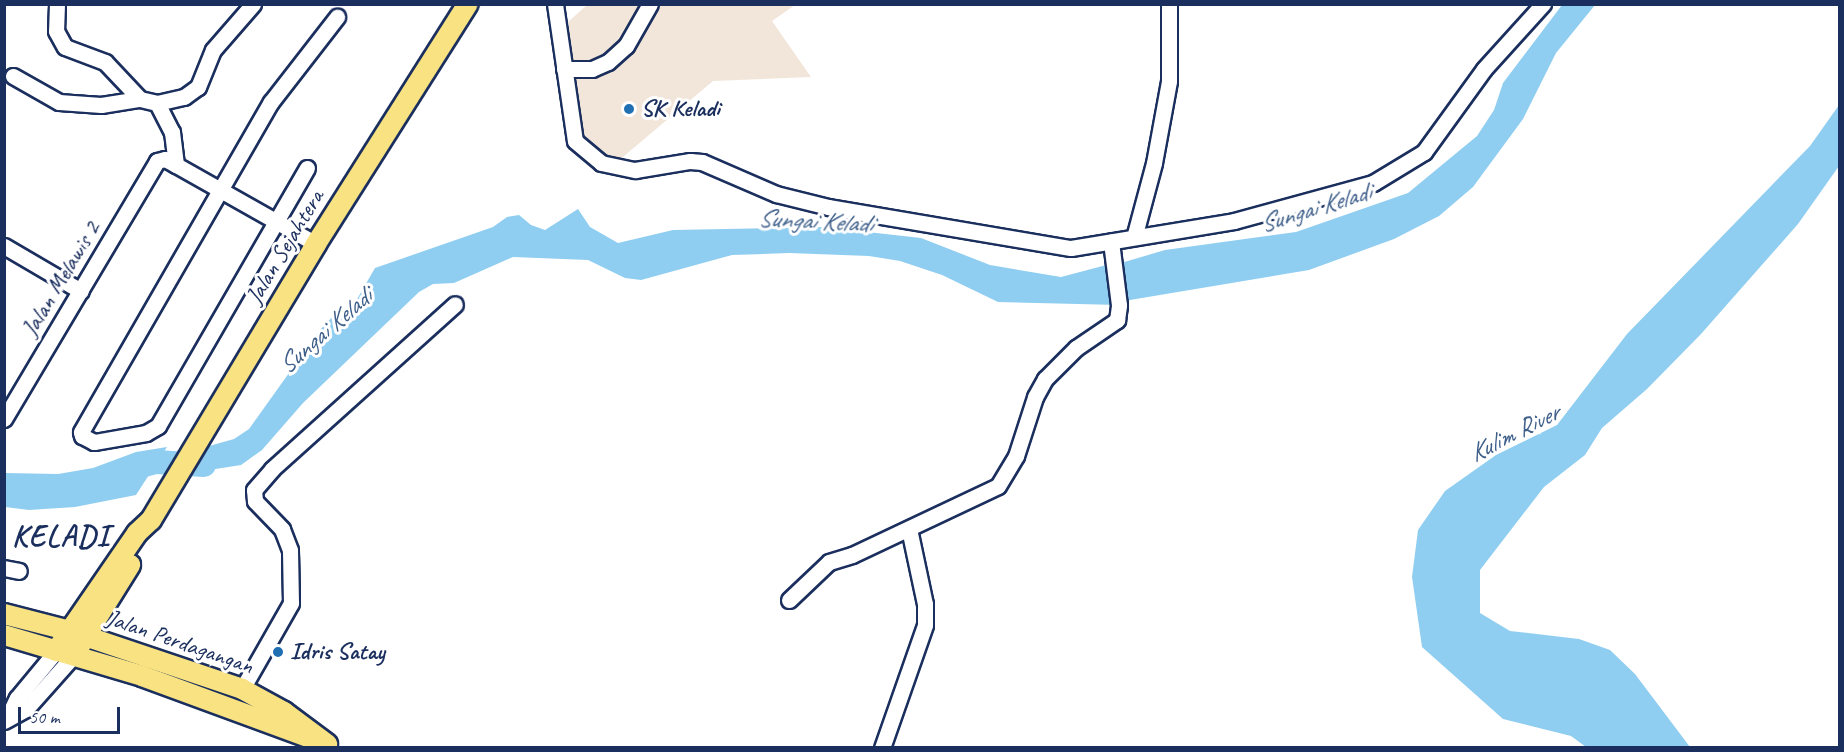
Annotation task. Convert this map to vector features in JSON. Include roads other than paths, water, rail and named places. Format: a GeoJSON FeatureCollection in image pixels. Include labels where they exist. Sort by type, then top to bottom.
{"type":"FeatureCollection","features":[{"type":"Feature","properties":{"kind":"main road","name":"Jalan Sejahtera"},"geometry":{"type":"LineString","coordinates":[[64,653],[147,538],[152,520],[167,493],[316,244],[468,4]]}},
{"type":"Feature","properties":{"kind":"main road","name":"Jalan Perdagangan"},"geometry":{"type":"LineString","coordinates":[[4,614],[78,634],[242,689],[284,712],[331,746]]}},
{"type":"Feature","properties":{"kind":"main road","name":"Jalan Perdagangan"},"geometry":{"type":"LineString","coordinates":[[4,635],[142,676],[331,746]]}},
{"type":"Feature","properties":{"kind":"street"},"geometry":{"type":"LineString","coordinates":[[57,4],[56,32],[65,47],[105,62],[140,99]]}},
{"type":"Feature","properties":{"kind":"street"},"geometry":{"type":"LineString","coordinates":[[13,76],[59,102],[101,105],[140,99],[157,103],[184,97],[198,87],[213,50],[253,4]]}},
{"type":"Feature","properties":{"kind":"street"},"geometry":{"type":"LineString","coordinates":[[555,4],[575,141],[601,163],[635,170],[690,160],[717,166],[776,194],[828,207],[1071,248],[1111,242],[1135,234],[1234,221],[1373,183],[1424,152],[1484,69],[1543,4]]}},
{"type":"Feature","properties":{"kind":"street"},"geometry":{"type":"LineString","coordinates":[[564,69],[592,69],[608,62],[626,46],[650,4]]}},
{"type":"Feature","properties":{"kind":"street"},"geometry":{"type":"LineString","coordinates":[[1135,234],[1154,163],[1168,81],[1169,4]]}},
{"type":"Feature","properties":{"kind":"street"},"geometry":{"type":"LineString","coordinates":[[307,168],[158,426],[146,433],[94,442],[81,432],[223,190],[271,102],[337,17]]}},
{"type":"Feature","properties":{"kind":"street"},"geometry":{"type":"LineString","coordinates":[[157,103],[172,132],[176,165],[316,244]]}},
{"type":"Feature","properties":{"kind":"street","name":"Jalan Melawis 2"},"geometry":{"type":"LineString","coordinates":[[4,419],[157,161],[165,159],[176,165]]}},
{"type":"Feature","properties":{"kind":"street"},"geometry":{"type":"LineString","coordinates":[[789,600],[829,562],[909,529],[998,486],[1016,456],[1035,397],[1045,379],[1076,348],[1116,320],[1119,305],[1111,242]]}},
{"type":"Feature","properties":{"kind":"street"},"geometry":{"type":"LineString","coordinates":[[4,246],[81,291]]}},
{"type":"Feature","properties":{"kind":"street"},"geometry":{"type":"LineString","coordinates":[[242,689],[291,603],[290,550],[282,529],[255,501],[254,490],[272,469],[455,304]]}},
{"type":"Feature","properties":{"kind":"street"},"geometry":{"type":"LineString","coordinates":[[882,747],[925,625],[925,604],[909,529]]}},
{"type":"Feature","properties":{"kind":"street"},"geometry":{"type":"LineString","coordinates":[[6,720],[17,698],[64,653]]}},
{"type":"Feature","properties":{"kind":"water"},"geometry":{"type":"Polygon","coordinates":[[[1562,5],[1595,5],[1556,53],[1523,119],[1473,187],[1439,216],[1394,239],[1309,270],[1124,301],[1121,263],[1165,250],[1296,232],[1408,193],[1477,136],[1494,110],[1503,83],[1562,5]]]}},
{"type":"Feature","properties":{"kind":"water"},"geometry":{"type":"Polygon","coordinates":[[[1839,105],[1839,166],[1798,224],[1701,334],[1647,389],[1602,428],[1585,455],[1544,487],[1480,570],[1480,613],[1510,631],[1579,639],[1610,650],[1635,674],[1690,747],[1586,747],[1571,736],[1503,719],[1422,647],[1412,577],[1418,530],[1445,491],[1496,455],[1557,425],[1627,334],[1810,146],[1839,105]]]}},
{"type":"Feature","properties":{"kind":"water"},"geometry":{"type":"Polygon","coordinates":[[[578,209],[590,227],[618,243],[673,230],[823,227],[921,238],[990,265],[1061,277],[1114,263],[1119,305],[998,302],[942,275],[900,261],[869,256],[789,253],[732,255],[641,280],[625,278],[588,260],[513,257],[454,283],[433,284],[419,292],[303,403],[262,450],[241,465],[190,473],[202,448],[234,439],[249,429],[319,331],[335,314],[356,301],[375,268],[493,227],[507,217],[519,215],[531,225],[545,230],[578,209]]]}},
{"type":"Feature","properties":{"kind":"water"},"geometry":{"type":"Polygon","coordinates":[[[167,447],[136,495],[75,507],[29,510],[5,507],[5,473],[58,474],[93,468],[136,452],[167,447]]]}},
{"type":"Feature","properties":{"kind":"waterway","name":"Sungai Keladi"},"geometry":{"type":"LineString","coordinates":[[126,470],[156,462],[204,465]]}},
{"type":"Feature","properties":{"kind":"place","name":"SK Keladi"},"geometry":{"type":"Point","coordinates":[629,109]}},
{"type":"Feature","properties":{"kind":"place","name":"Idris Satay"},"geometry":{"type":"Point","coordinates":[278,652]}},
{"type":"Feature","properties":{"kind":"district","name":"KELADI"},"geometry":{"type":"Point","coordinates":[61,536]}},
{"type":"Feature","properties":{"kind":"water label","name":"Kulim River"},"geometry":{"type":"Point","coordinates":[1514,433]}}]}
